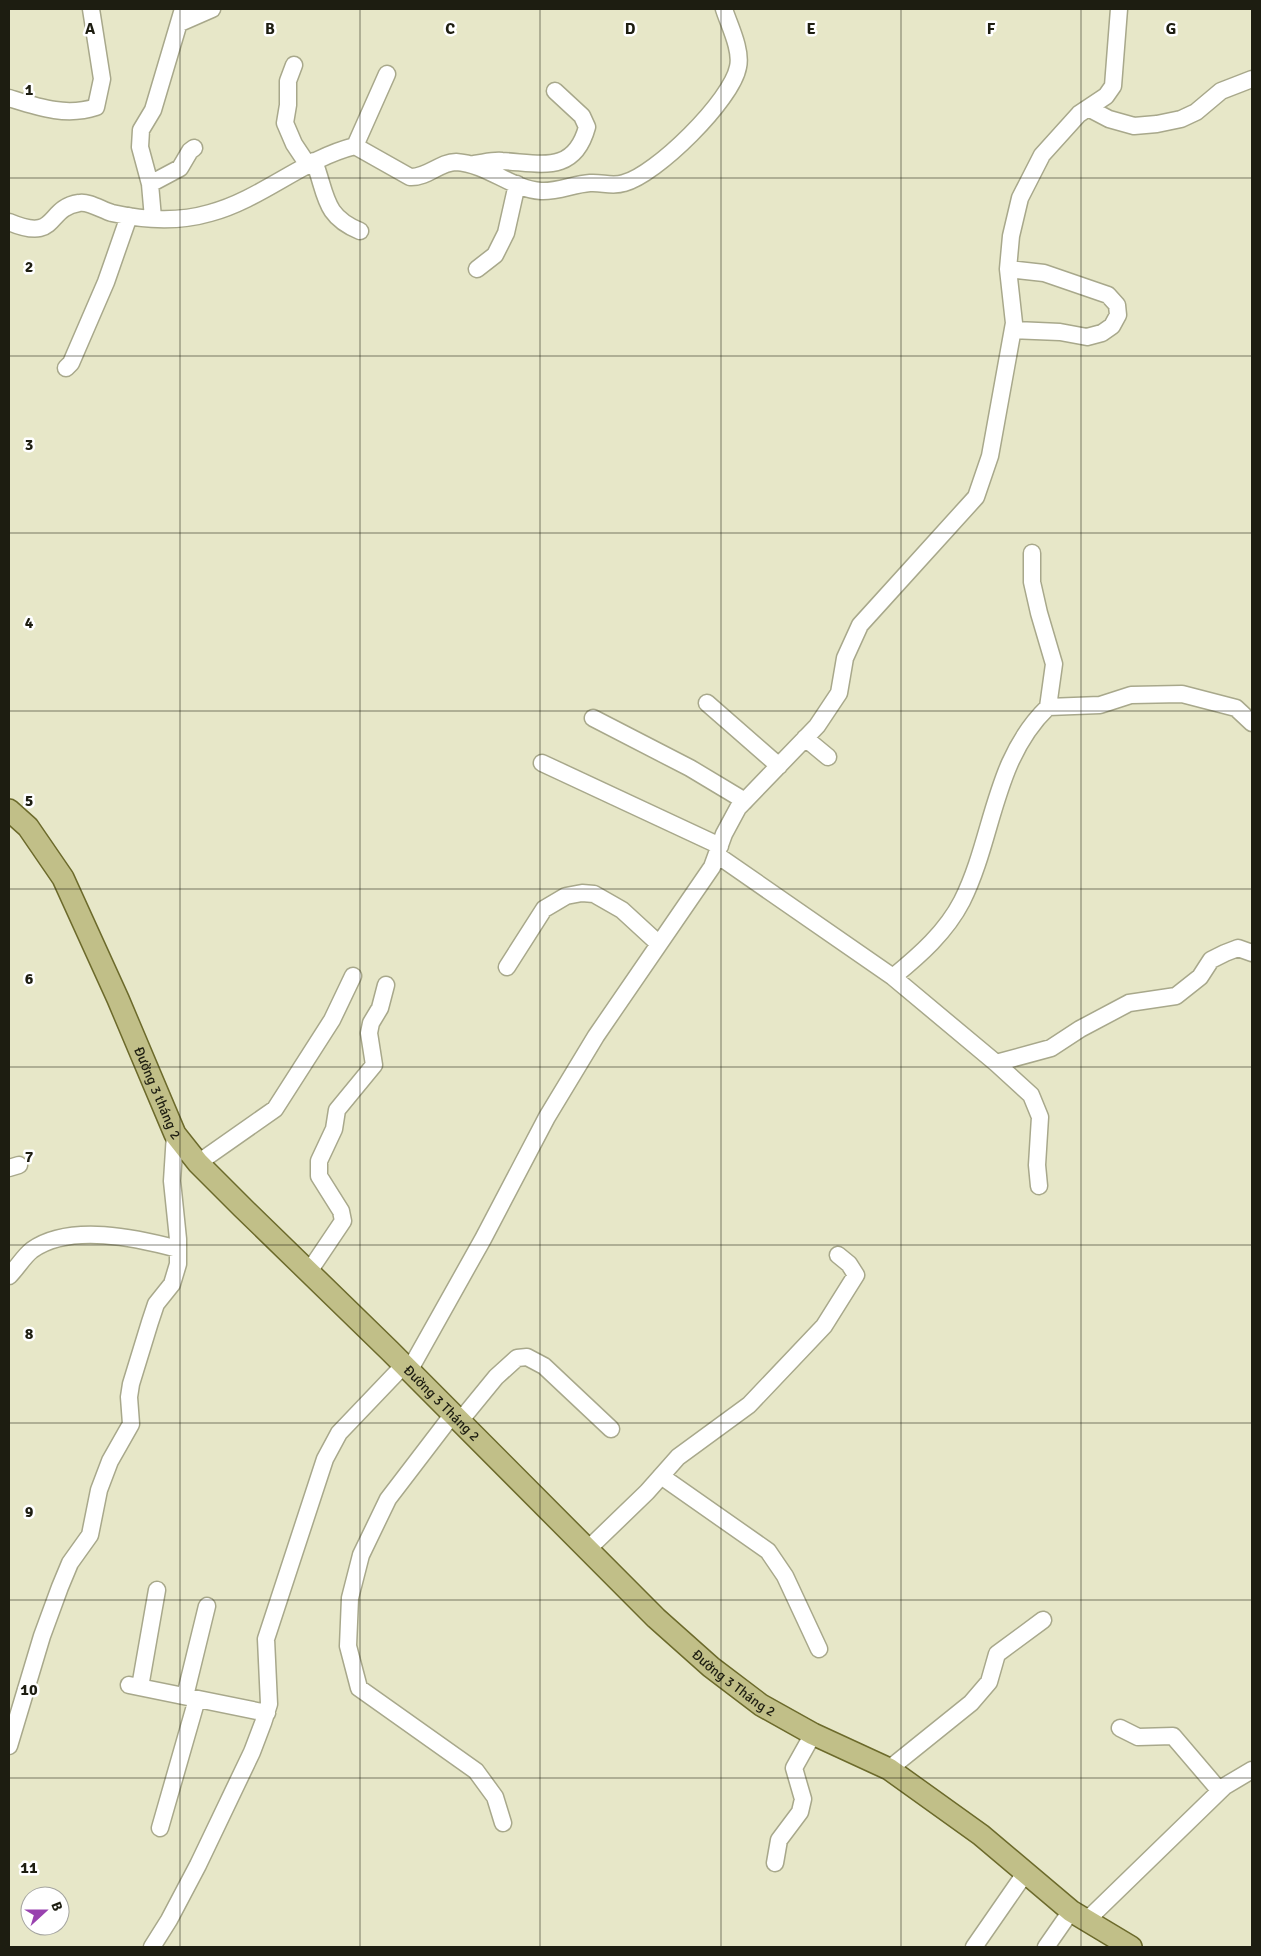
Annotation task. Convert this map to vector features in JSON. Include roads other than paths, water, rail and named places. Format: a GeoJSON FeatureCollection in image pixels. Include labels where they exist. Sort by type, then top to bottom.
{"type":"FeatureCollection","features":[{"type":"Feature","properties":{"kind":"main road","name":"Đường 3 tháng 2"},"geometry":{"type":"LineString","coordinates":[[9,810],[28,827],[63,878],[118,999],[175,1134],[198,1163],[369,1332]]}},
{"type":"Feature","properties":{"kind":"main road","name":"Đường 3 Tháng 2"},"geometry":{"type":"LineString","coordinates":[[369,1332],[656,1618],[711,1667],[761,1705],[813,1734],[889,1769],[982,1835],[1079,1915],[1131,1947]]}},
{"type":"Feature","properties":{"kind":"street"},"geometry":{"type":"LineString","coordinates":[[9,98],[48,110],[84,110],[96,106],[102,79],[91,9]]}},
{"type":"Feature","properties":{"kind":"street"},"geometry":{"type":"LineString","coordinates":[[153,218],[150,184],[140,147],[141,130],[153,110],[181,16],[212,9]]}},
{"type":"Feature","properties":{"kind":"street"},"geometry":{"type":"LineString","coordinates":[[9,222],[25,229],[39,229],[53,221],[65,208],[80,202],[128,216],[177,218],[210,213],[255,195],[332,152],[355,146],[410,177],[419,177],[454,162],[487,169],[524,188],[543,191],[592,183],[611,186],[626,183],[652,167],[683,143],[715,108],[733,81],[739,66],[736,48],[724,9]]}},
{"type":"Feature","properties":{"kind":"street"},"geometry":{"type":"LineString","coordinates":[[152,1947],[169,1920],[198,1865],[252,1752],[267,1712],[269,1704],[266,1639],[325,1459],[339,1433],[401,1362],[483,1239],[547,1117],[596,1036],[712,867],[738,808],[817,726],[839,693],[845,658],[860,625],[976,497],[990,456],[1013,330],[1014,323],[1008,269],[1011,236],[1020,198],[1042,155],[1079,114],[1106,96],[1116,78],[1120,9]]}},
{"type":"Feature","properties":{"kind":"street"},"geometry":{"type":"LineString","coordinates":[[294,65],[288,81],[288,104],[285,123],[294,144],[311,163],[328,205],[337,220],[360,231]]}},
{"type":"Feature","properties":{"kind":"street"},"geometry":{"type":"LineString","coordinates":[[355,146],[387,74]]}},
{"type":"Feature","properties":{"kind":"street"},"geometry":{"type":"LineString","coordinates":[[1088,108],[1109,119],[1134,126],[1157,124],[1181,119],[1196,112],[1221,91],[1252,79]]}},
{"type":"Feature","properties":{"kind":"street"},"geometry":{"type":"LineString","coordinates":[[472,165],[500,160],[529,164],[549,164],[570,158],[584,138],[587,127],[582,116],[555,91]]}},
{"type":"Feature","properties":{"kind":"street"},"geometry":{"type":"LineString","coordinates":[[150,184],[180,168],[190,151],[194,148]]}},
{"type":"Feature","properties":{"kind":"street"},"geometry":{"type":"LineString","coordinates":[[477,269],[495,255],[506,233],[517,184]]}},
{"type":"Feature","properties":{"kind":"street"},"geometry":{"type":"LineString","coordinates":[[66,368],[71,363],[106,282],[128,216]]}},
{"type":"Feature","properties":{"kind":"street"},"geometry":{"type":"LineString","coordinates":[[1008,269],[1044,273],[1108,295],[1116,305],[1118,315],[1112,326],[1102,333],[1087,337],[1060,332],[1013,330]]}},
{"type":"Feature","properties":{"kind":"street"},"geometry":{"type":"LineString","coordinates":[[894,977],[931,945],[962,901],[986,835],[998,788],[1029,730],[1048,707],[1054,664],[1039,614],[1032,582],[1032,553]]}},
{"type":"Feature","properties":{"kind":"street"},"geometry":{"type":"LineString","coordinates":[[1048,707],[1100,705],[1131,695],[1182,694],[1236,708],[1252,722]]}},
{"type":"Feature","properties":{"kind":"street"},"geometry":{"type":"LineString","coordinates":[[707,703],[779,766]]}},
{"type":"Feature","properties":{"kind":"street"},"geometry":{"type":"LineString","coordinates":[[593,718],[690,768],[745,802]]}},
{"type":"Feature","properties":{"kind":"street"},"geometry":{"type":"LineString","coordinates":[[805,738],[828,757]]}},
{"type":"Feature","properties":{"kind":"street"},"geometry":{"type":"LineString","coordinates":[[542,763],[718,850],[894,977],[996,1063],[1031,1096],[1040,1117],[1037,1166],[1039,1186]]}},
{"type":"Feature","properties":{"kind":"street"},"geometry":{"type":"LineString","coordinates":[[507,967],[544,909],[566,896],[594,894],[622,910],[659,944]]}},
{"type":"Feature","properties":{"kind":"street"},"geometry":{"type":"LineString","coordinates":[[996,1063],[1051,1048],[1080,1029],[1129,1003],[1176,996],[1200,977],[1211,960],[1238,948],[1250,950]]}},
{"type":"Feature","properties":{"kind":"street"},"geometry":{"type":"LineString","coordinates":[[198,1163],[275,1109],[332,1020],[353,976]]}},
{"type":"Feature","properties":{"kind":"street"},"geometry":{"type":"LineString","coordinates":[[308,1273],[343,1221],[341,1211],[319,1176],[319,1161],[334,1128],[338,1110],[374,1065],[369,1033],[371,1023],[380,1008],[386,985]]}},
{"type":"Feature","properties":{"kind":"street"},"geometry":{"type":"LineString","coordinates":[[9,1746],[42,1636],[60,1588],[70,1563],[90,1535],[99,1490],[110,1461],[131,1424],[129,1397],[134,1372],[156,1304],[172,1284],[178,1264],[172,1181],[175,1134]]}},
{"type":"Feature","properties":{"kind":"street"},"geometry":{"type":"LineString","coordinates":[[9,1276],[31,1251],[54,1239],[72,1235],[142,1239],[178,1249]]}},
{"type":"Feature","properties":{"kind":"street"},"geometry":{"type":"LineString","coordinates":[[588,1549],[678,1457],[749,1405],[824,1326],[856,1275],[849,1264],[838,1255]]}},
{"type":"Feature","properties":{"kind":"street"},"geometry":{"type":"LineString","coordinates":[[503,1823],[495,1797],[476,1771],[359,1688],[348,1646],[350,1598],[361,1555],[388,1499],[456,1418],[517,1358],[527,1356],[544,1366],[611,1429]]}},
{"type":"Feature","properties":{"kind":"street"},"geometry":{"type":"LineString","coordinates":[[661,1476],[768,1551],[784,1576],[819,1648]]}},
{"type":"Feature","properties":{"kind":"street"},"geometry":{"type":"LineString","coordinates":[[157,1590],[135,1686],[267,1712]]}},
{"type":"Feature","properties":{"kind":"street"},"geometry":{"type":"LineString","coordinates":[[160,1828],[191,1697],[207,1606]]}},
{"type":"Feature","properties":{"kind":"street"},"geometry":{"type":"LineString","coordinates":[[889,1769],[971,1704],[989,1682],[997,1654],[1043,1620]]}},
{"type":"Feature","properties":{"kind":"street"},"geometry":{"type":"LineString","coordinates":[[1120,1728],[1138,1737],[1173,1736],[1220,1791]]}},
{"type":"Feature","properties":{"kind":"street"},"geometry":{"type":"LineString","coordinates":[[775,1863],[779,1840],[800,1812],[803,1799],[794,1768],[813,1734]]}},
{"type":"Feature","properties":{"kind":"street"},"geometry":{"type":"LineString","coordinates":[[1046,1947],[1079,1915],[1220,1791],[1252,1770]]}},
{"type":"Feature","properties":{"kind":"street"},"geometry":{"type":"LineString","coordinates":[[974,1947],[1026,1872]]}}]}
